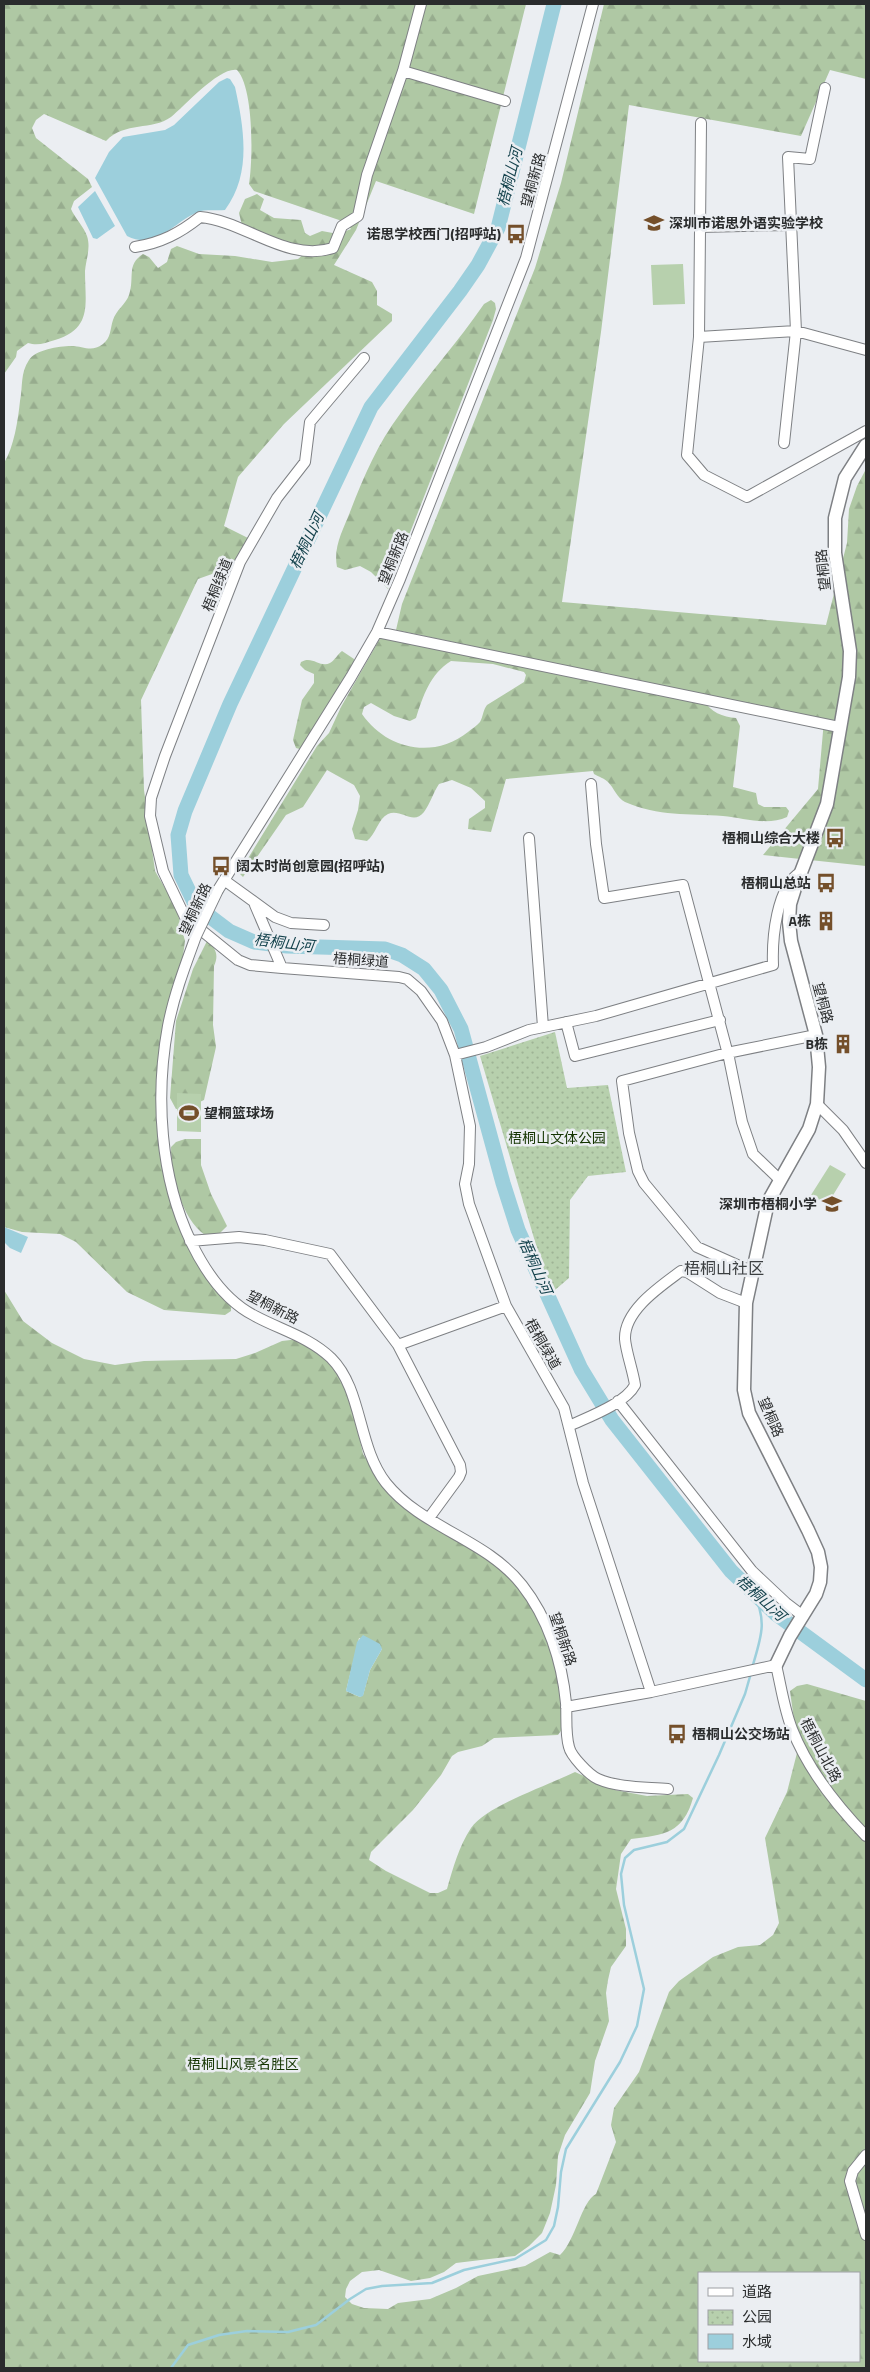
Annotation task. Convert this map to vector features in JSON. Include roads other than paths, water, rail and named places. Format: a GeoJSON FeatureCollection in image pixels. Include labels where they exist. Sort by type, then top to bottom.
{"type":"FeatureCollection","features":[{"type":"Feature","properties":{"kind":"main road","name":"望桐路"},"geometry":{"type":"LineString","coordinates":[[771,1666],[816,1594],[820,1582],[821,1567],[818,1552],[808,1530],[749,1413],[744,1390],[746,1303],[768,1202],[808,1129],[817,1104],[819,1067],[816,1035],[790,932],[790,904],[827,804],[849,677],[850,651],[836,553],[835,518],[845,478],[866,445]]}},
{"type":"Feature","properties":{"kind":"street"},"geometry":{"type":"LineString","coordinates":[[135,247],[166,240],[185,229],[200,217],[217,219],[273,243],[303,251],[319,252],[333,248],[342,226],[358,216],[367,175],[403,70],[421,4]]}},
{"type":"Feature","properties":{"kind":"street","name":"望桐新路"},"geometry":{"type":"LineString","coordinates":[[593,4],[526,258],[400,579],[377,632],[218,890],[196,936],[182,974],[168,1026],[162,1100],[164,1144],[170,1180],[190,1241],[204,1266],[221,1290],[235,1303],[253,1315],[304,1338],[330,1357],[347,1380],[368,1451],[375,1466],[395,1493],[429,1518],[491,1556],[520,1583],[536,1605],[550,1635],[564,1686],[569,1748],[596,1778],[621,1785],[668,1789]]}},
{"type":"Feature","properties":{"kind":"street"},"geometry":{"type":"LineString","coordinates":[[403,70],[505,101]]}},
{"type":"Feature","properties":{"kind":"street"},"geometry":{"type":"LineString","coordinates":[[784,444],[796,331],[788,157],[810,159],[825,88]]}},
{"type":"Feature","properties":{"kind":"street"},"geometry":{"type":"LineString","coordinates":[[701,123],[699,337],[687,455],[704,475],[747,498],[866,432]]}},
{"type":"Feature","properties":{"kind":"street"},"geometry":{"type":"LineString","coordinates":[[700,227],[790,225]]}},
{"type":"Feature","properties":{"kind":"street"},"geometry":{"type":"LineString","coordinates":[[699,337],[796,331],[866,350]]}},
{"type":"Feature","properties":{"kind":"street","name":"梧桐绿道"},"geometry":{"type":"LineString","coordinates":[[364,358],[310,422],[305,462],[277,498],[240,562],[165,756],[151,798],[152,823],[169,887],[186,917],[238,960],[250,965],[280,964],[399,977],[407,980],[422,992],[442,1021],[458,1054],[470,1126],[469,1164],[466,1184],[469,1204],[506,1306],[564,1408],[583,1483],[651,1692]]}},
{"type":"Feature","properties":{"kind":"street"},"geometry":{"type":"LineString","coordinates":[[377,632],[839,727]]}},
{"type":"Feature","properties":{"kind":"street"},"geometry":{"type":"LineString","coordinates":[[591,784],[596,844],[604,898],[683,885],[720,1020],[742,1122],[753,1154],[779,1180]]}},
{"type":"Feature","properties":{"kind":"street"},"geometry":{"type":"LineString","coordinates":[[529,838],[543,1026]]}},
{"type":"Feature","properties":{"kind":"street"},"geometry":{"type":"LineString","coordinates":[[458,1054],[486,1047],[543,1026],[596,1016],[773,965],[772,937],[783,895],[793,876],[801,872]]}},
{"type":"Feature","properties":{"kind":"street"},"geometry":{"type":"LineString","coordinates":[[224,880],[275,917],[291,923],[324,925]]}},
{"type":"Feature","properties":{"kind":"street"},"geometry":{"type":"LineString","coordinates":[[255,904],[280,964]]}},
{"type":"Feature","properties":{"kind":"street"},"geometry":{"type":"LineString","coordinates":[[566,1022],[574,1056],[720,1020]]}},
{"type":"Feature","properties":{"kind":"street"},"geometry":{"type":"LineString","coordinates":[[753,1272],[697,1247],[644,1183],[638,1171],[629,1133],[622,1081],[728,1053],[816,1035]]}},
{"type":"Feature","properties":{"kind":"street"},"geometry":{"type":"LineString","coordinates":[[817,1104],[843,1130],[866,1163]]}},
{"type":"Feature","properties":{"kind":"street"},"geometry":{"type":"LineString","coordinates":[[190,1241],[240,1237],[265,1240],[330,1254],[398,1345],[460,1465],[461,1472],[459,1477],[429,1518]]}},
{"type":"Feature","properties":{"kind":"street"},"geometry":{"type":"LineString","coordinates":[[569,1426],[594,1415],[631,1392],[635,1385],[625,1339],[628,1324],[642,1303],[654,1290],[681,1271],[687,1272],[720,1294],[746,1303]]}},
{"type":"Feature","properties":{"kind":"street"},"geometry":{"type":"LineString","coordinates":[[398,1345],[506,1306]]}},
{"type":"Feature","properties":{"kind":"street"},"geometry":{"type":"LineString","coordinates":[[616,1402],[752,1571],[803,1616]]}},
{"type":"Feature","properties":{"kind":"street"},"geometry":{"type":"LineString","coordinates":[[566,1707],[651,1692],[771,1666]]}},
{"type":"Feature","properties":{"kind":"street","name":"梧桐山北路"},"geometry":{"type":"LineString","coordinates":[[771,1666],[792,1728],[811,1765],[832,1797],[866,1836]]}},
{"type":"Feature","properties":{"kind":"street"},"geometry":{"type":"LineString","coordinates":[[866,2156],[853,2171],[850,2182],[866,2235]]}},
{"type":"Feature","properties":{"kind":"water"},"geometry":{"type":"Polygon","coordinates":[[[227,78],[230,79],[235,87],[243,134],[242,166],[234,196],[225,210],[198,212],[156,238],[138,240],[127,236],[95,178],[109,152],[123,137],[165,130],[174,125],[219,82],[227,78]]]}},
{"type":"Feature","properties":{"kind":"water"},"geometry":{"type":"Polygon","coordinates":[[[95,191],[115,226],[97,239],[93,238],[78,207],[95,191]]]}},
{"type":"Feature","properties":{"kind":"water"},"geometry":{"type":"Polygon","coordinates":[[[4,1227],[28,1237],[21,1253],[10,1248],[4,1242],[4,1227]]]}},
{"type":"Feature","properties":{"kind":"water"},"geometry":{"type":"Polygon","coordinates":[[[363,1635],[380,1644],[382,1649],[370,1670],[363,1696],[360,1697],[346,1691],[357,1642],[363,1635]]]}},
{"type":"Feature","properties":{"kind":"waterway","name":"梧桐山河"},"geometry":{"type":"LineString","coordinates":[[554,4],[498,228],[478,265],[460,291],[371,407],[230,704],[185,811],[178,835],[181,875],[196,906],[229,931],[254,942],[287,946],[385,949],[402,955],[424,969],[441,990],[461,1029],[503,1183],[518,1230],[581,1369],[612,1420],[731,1571],[776,1614],[866,1680]]}},
{"type":"Feature","properties":{"kind":"waterway"},"geometry":{"type":"LineString","coordinates":[[752,1668],[760,1638],[762,1621],[758,1603],[753,1592]]}},
{"type":"Feature","properties":{"kind":"waterway"},"geometry":{"type":"LineString","coordinates":[[171,2368],[188,2345],[219,2335],[247,2331],[288,2332],[316,2325],[366,2289],[382,2286],[432,2283],[464,2270],[515,2259],[546,2240],[554,2226],[566,2149],[620,2062],[637,2026],[644,1989],[624,1905],[621,1874],[625,1858],[634,1850],[667,1842],[684,1829],[719,1755],[745,1694],[751,1673]]}},
{"type":"Feature","properties":{"kind":"place","name":"深圳市诺思外语实验学校"},"geometry":{"type":"Point","coordinates":[654,223]}},
{"type":"Feature","properties":{"kind":"place","name":"诺思学校西门(招呼站)"},"geometry":{"type":"Point","coordinates":[516,234]}},
{"type":"Feature","properties":{"kind":"place","name":"梧桐山综合大楼"},"geometry":{"type":"Point","coordinates":[835,838]}},
{"type":"Feature","properties":{"kind":"place","name":"阔太时尚创意园(招呼站)"},"geometry":{"type":"Point","coordinates":[221,866]}},
{"type":"Feature","properties":{"kind":"place","name":"梧桐山总站"},"geometry":{"type":"Point","coordinates":[826,883]}},
{"type":"Feature","properties":{"kind":"place","name":"A栋"},"geometry":{"type":"Point","coordinates":[826,921]}},
{"type":"Feature","properties":{"kind":"place","name":"B栋"},"geometry":{"type":"Point","coordinates":[843,1044]}},
{"type":"Feature","properties":{"kind":"place","name":"望桐篮球场"},"geometry":{"type":"Point","coordinates":[189,1113]}},
{"type":"Feature","properties":{"kind":"place","name":"深圳市梧桐小学"},"geometry":{"type":"Point","coordinates":[832,1204]}},
{"type":"Feature","properties":{"kind":"place","name":"梧桐山公交场站"},"geometry":{"type":"Point","coordinates":[677,1734]}},
{"type":"Feature","properties":{"kind":"district","name":"梧桐山社区"},"geometry":{"type":"Point","coordinates":[724,1268]}},
{"type":"Feature","properties":{"kind":"park label","name":"梧桐山文体公园"},"geometry":{"type":"Point","coordinates":[557,1138]}},
{"type":"Feature","properties":{"kind":"park label","name":"梧桐山风景名胜区"},"geometry":{"type":"Point","coordinates":[243,2064]}}]}
